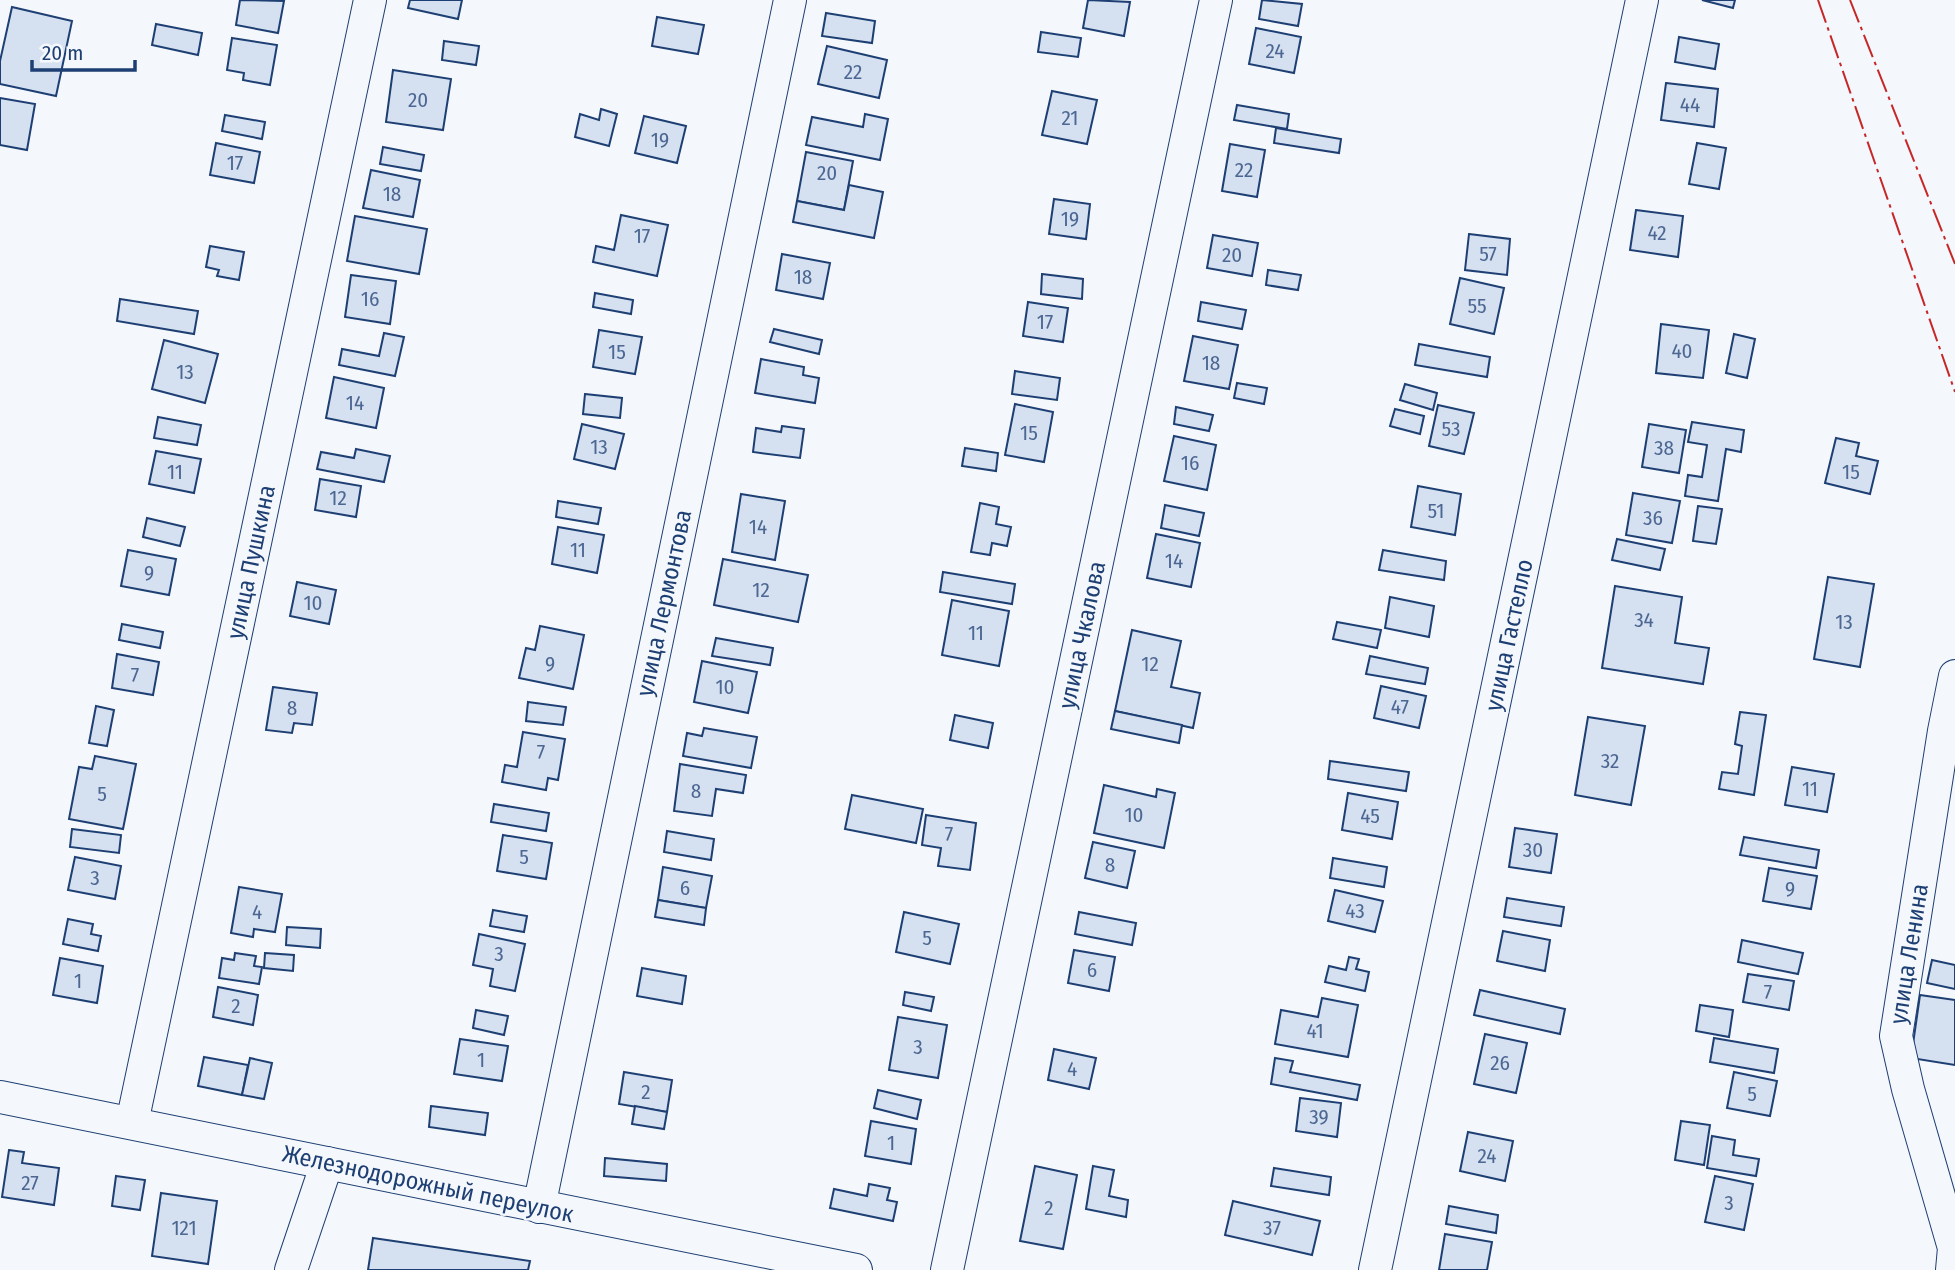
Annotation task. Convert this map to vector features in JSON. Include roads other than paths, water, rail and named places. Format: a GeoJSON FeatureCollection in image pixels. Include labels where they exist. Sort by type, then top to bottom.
{"type":"FeatureCollection","features":[{"type":"Feature","properties":{"kind":"street","name":"улица Пушкина"},"geometry":{"type":"LineString","coordinates":[[132,1123],[370,0]]}},
{"type":"Feature","properties":{"kind":"street","name":"улица Лермонтова"},"geometry":{"type":"LineString","coordinates":[[539,1207],[790,0]]}},
{"type":"Feature","properties":{"kind":"street","name":"улица Чкалова"},"geometry":{"type":"LineString","coordinates":[[947,1270],[1216,0]]}},
{"type":"Feature","properties":{"kind":"street","name":"улица Гастелло"},"geometry":{"type":"LineString","coordinates":[[1375,1270],[1642,0]]}},
{"type":"Feature","properties":{"kind":"street","name":"улица Ленина"},"geometry":{"type":"LineString","coordinates":[[1952,1270],[1954,1248],[1908,1089],[1896,1036],[1955,676]]}},
{"type":"Feature","properties":{"kind":"street","name":"Железнодорожный переулок"},"geometry":{"type":"LineString","coordinates":[[0,1097],[844,1269]]}},
{"type":"Feature","properties":{"kind":"street"},"geometry":{"type":"LineString","coordinates":[[291,1270],[327,1163]]}}]}
